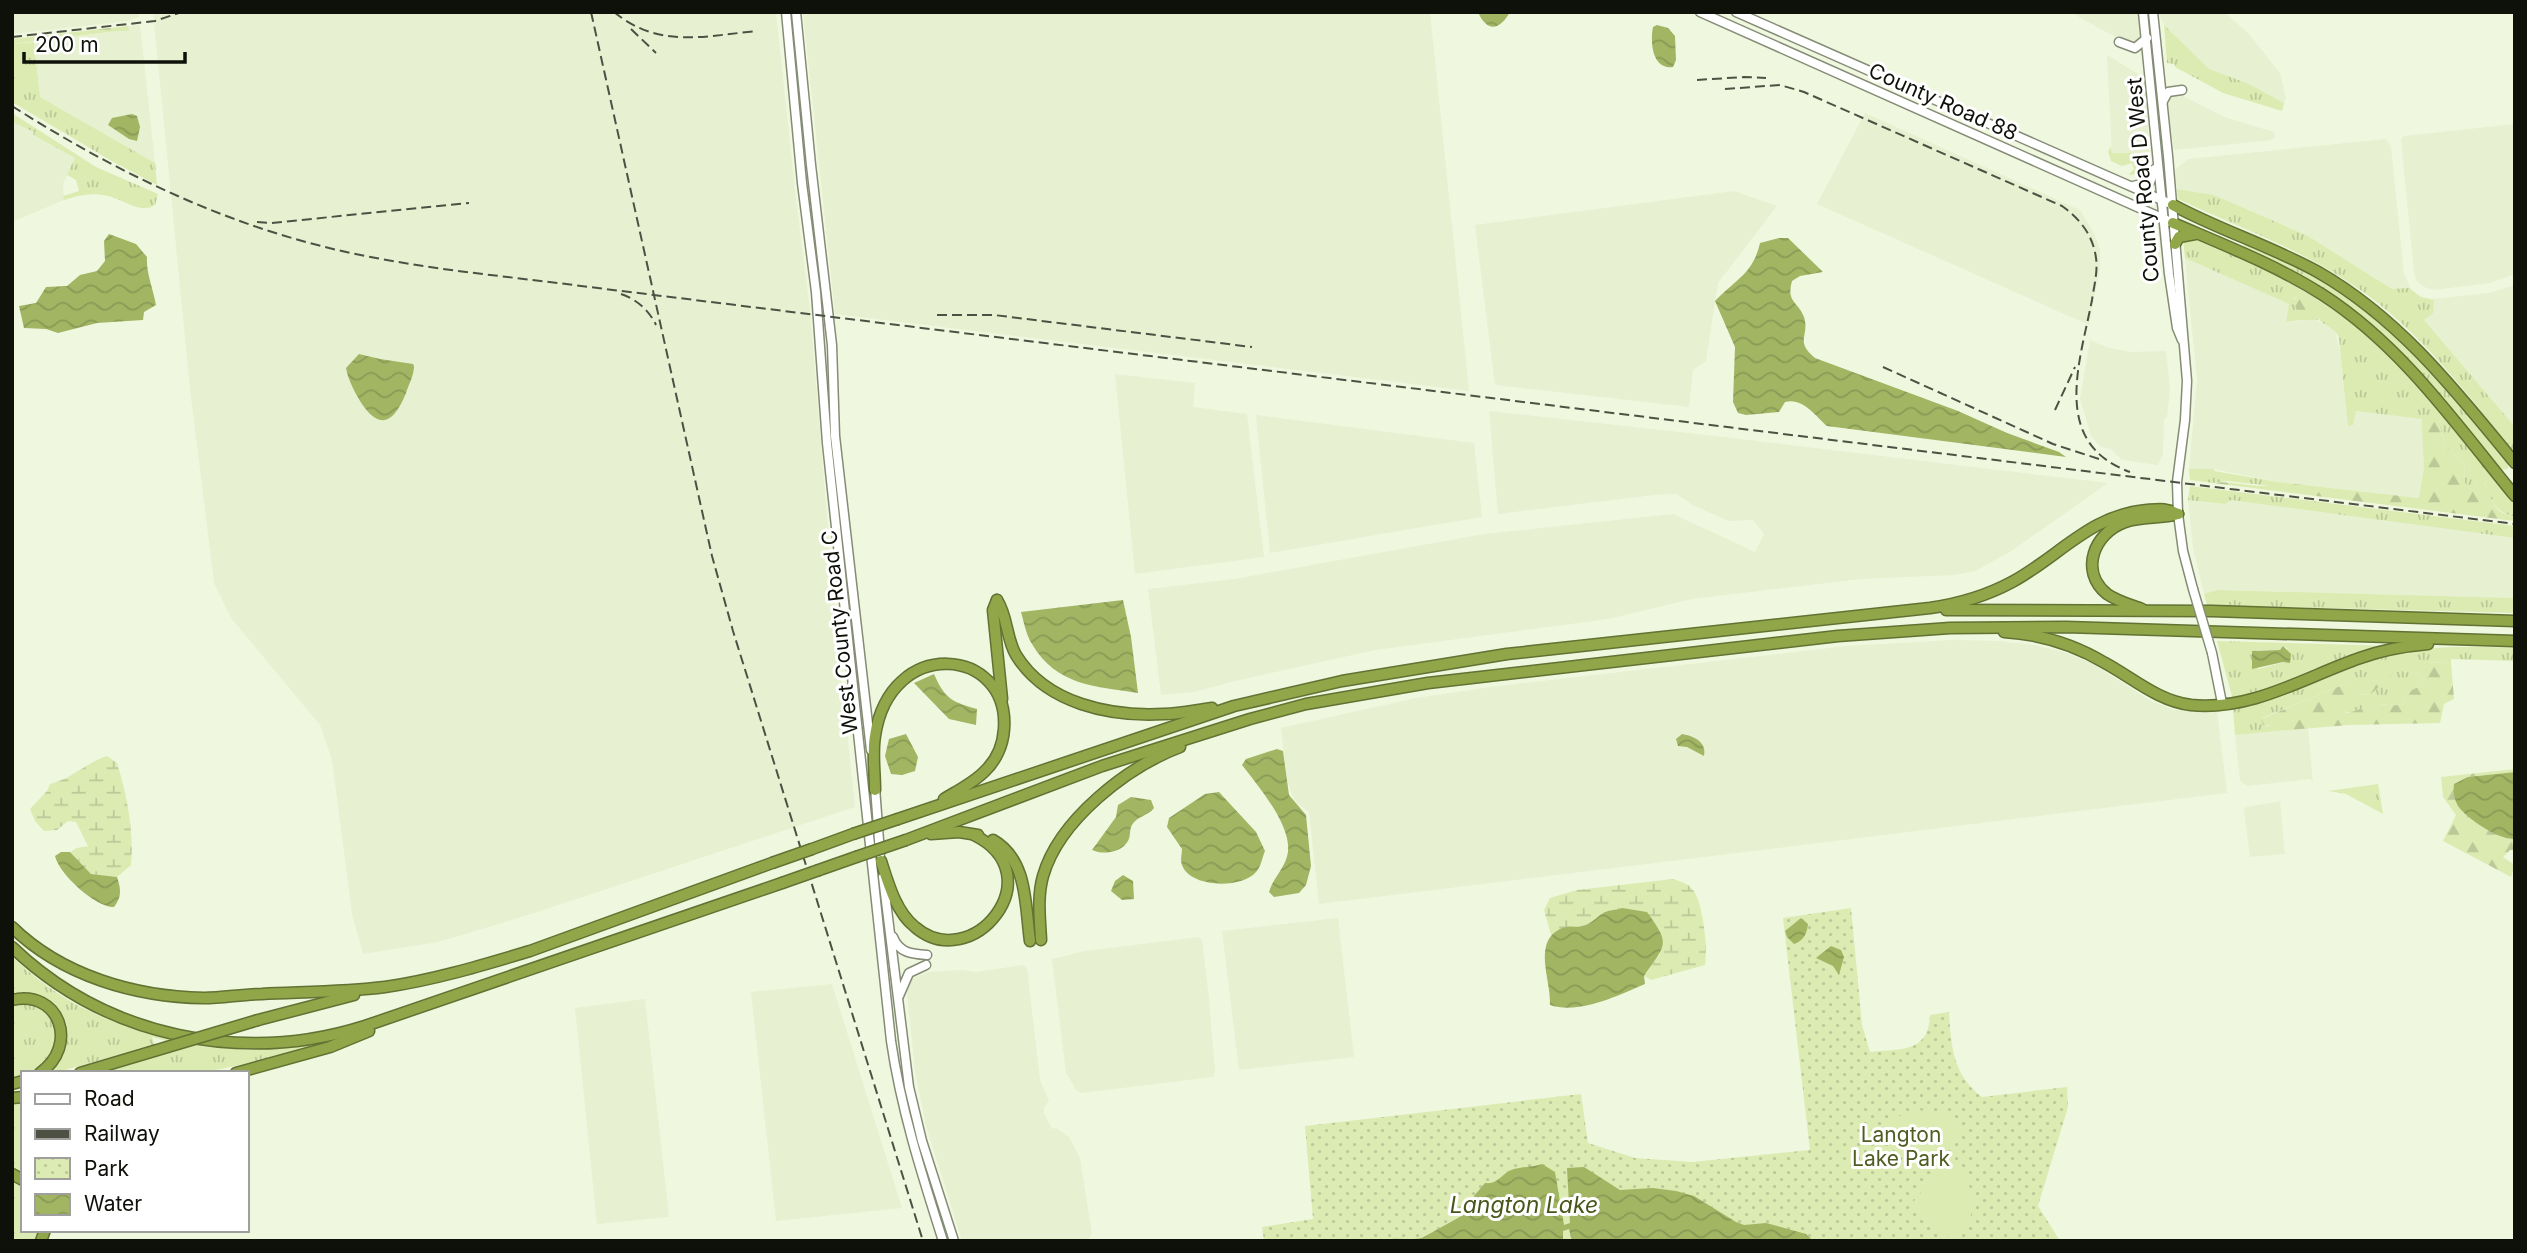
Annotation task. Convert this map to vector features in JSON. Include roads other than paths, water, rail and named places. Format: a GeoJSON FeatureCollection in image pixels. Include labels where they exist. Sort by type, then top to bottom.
{"type":"FeatureCollection","features":[{"type":"Feature","properties":{"kind":"highway"},"geometry":{"type":"LineString","coordinates":[[2173,205],[2295,260],[2359,298],[2434,364],[2515,463]]}},
{"type":"Feature","properties":{"kind":"highway"},"geometry":{"type":"LineString","coordinates":[[2168,221],[2301,282],[2359,321],[2413,372],[2515,496]]}},
{"type":"Feature","properties":{"kind":"highway"},"geometry":{"type":"LineString","coordinates":[[2175,244],[2179,237],[2198,233]]}},
{"type":"Feature","properties":{"kind":"highway"},"geometry":{"type":"LineString","coordinates":[[927,808],[978,778],[991,764],[1003,738],[1004,716],[993,610],[997,600],[1003,609],[1018,657],[1034,677],[1064,698],[1094,708],[1145,715],[1184,713],[1234,706],[1342,681],[1465,660],[1958,603],[2009,584],[2097,524],[2117,515],[2168,509],[2179,514]]}},
{"type":"Feature","properties":{"kind":"highway"},"geometry":{"type":"LineString","coordinates":[[2148,611],[2111,597],[2101,588],[2093,568],[2095,548],[2101,537],[2124,522],[2179,514]]}},
{"type":"Feature","properties":{"kind":"highway"},"geometry":{"type":"LineString","coordinates":[[1917,609],[2148,611],[2515,621]]}},
{"type":"Feature","properties":{"kind":"highway"},"geometry":{"type":"LineString","coordinates":[[12,947],[53,980],[100,1008],[151,1028],[211,1041],[274,1043],[324,1038],[474,990],[782,883],[1102,766],[1306,704],[1428,683],[1919,629],[2066,627],[2515,641]]}},
{"type":"Feature","properties":{"kind":"highway"},"geometry":{"type":"LineString","coordinates":[[1919,629],[2009,633],[2044,638],[2091,655],[2171,700],[2193,705],[2242,702],[2265,696],[2379,652],[2415,645],[2491,641]]}},
{"type":"Feature","properties":{"kind":"highway"},"geometry":{"type":"LineString","coordinates":[[875,790],[874,737],[896,685],[909,673],[937,664],[964,667],[992,687],[1004,716]]}},
{"type":"Feature","properties":{"kind":"highway"},"geometry":{"type":"LineString","coordinates":[[87,1071],[258,1020],[530,951],[927,808],[1234,706]]}},
{"type":"Feature","properties":{"kind":"highway"},"geometry":{"type":"LineString","coordinates":[[1041,940],[1039,894],[1043,875],[1060,841],[1093,802],[1121,778],[1155,758],[1250,719]]}},
{"type":"Feature","properties":{"kind":"highway"},"geometry":{"type":"LineString","coordinates":[[909,838],[960,832],[986,837],[1000,844],[1016,862],[1022,878],[1030,941]]}},
{"type":"Feature","properties":{"kind":"highway"},"geometry":{"type":"LineString","coordinates":[[881,861],[899,907],[915,928],[937,937],[963,938],[979,931],[993,920],[1007,891],[1007,871],[1001,856],[991,845],[974,835]]}},
{"type":"Feature","properties":{"kind":"highway"},"geometry":{"type":"LineString","coordinates":[[12,927],[40,950],[68,966],[111,983],[152,993],[207,998],[329,993],[385,987]]}},
{"type":"Feature","properties":{"kind":"highway"},"geometry":{"type":"LineString","coordinates":[[243,1071],[330,1046],[474,990]]}},
{"type":"Feature","properties":{"kind":"highway"},"geometry":{"type":"LineString","coordinates":[[12,1000],[26,998],[40,1003],[51,1010],[58,1021],[62,1036],[60,1049],[54,1061],[42,1071]]}},
{"type":"Feature","properties":{"kind":"highway"},"geometry":{"type":"LineString","coordinates":[[234,1071],[267,1064]]}},
{"type":"Feature","properties":{"kind":"main road","name":"West County Road C"},"geometry":{"type":"LineString","coordinates":[[786,12],[894,1061],[912,1143],[943,1241]]}},
{"type":"Feature","properties":{"kind":"main road","name":"West County Road C"},"geometry":{"type":"LineString","coordinates":[[796,12],[832,345],[830,420],[906,1069],[917,1121],[954,1241]]}},
{"type":"Feature","properties":{"kind":"main road","name":"County Road 88"},"geometry":{"type":"LineString","coordinates":[[1700,12],[2168,221]]}},
{"type":"Feature","properties":{"kind":"main road","name":"County Road 88"},"geometry":{"type":"LineString","coordinates":[[1736,12],[2173,205]]}},
{"type":"Feature","properties":{"kind":"main road","name":"County Road D West"},"geometry":{"type":"LineString","coordinates":[[2143,12],[2161,200],[2175,244],[2184,327],[2187,381],[2178,482],[2183,551],[2212,653],[2221,703]]}},
{"type":"Feature","properties":{"kind":"main road","name":"County Road D West"},"geometry":{"type":"LineString","coordinates":[[2153,12],[2173,205],[2168,221],[2177,328],[2183,343]]}},
{"type":"Feature","properties":{"kind":"main road"},"geometry":{"type":"LineString","coordinates":[[2119,42],[2135,48],[2147,38]]}},
{"type":"Feature","properties":{"kind":"main road"},"geometry":{"type":"LineString","coordinates":[[2163,104],[2168,92],[2182,90]]}},
{"type":"Feature","properties":{"kind":"main road"},"geometry":{"type":"LineString","coordinates":[[2129,186],[2150,182],[2157,159]]}},
{"type":"Feature","properties":{"kind":"main road"},"geometry":{"type":"LineString","coordinates":[[890,928],[894,942],[902,950],[927,955]]}},
{"type":"Feature","properties":{"kind":"main road"},"geometry":{"type":"LineString","coordinates":[[898,999],[909,972],[926,965]]}},
{"type":"Feature","properties":{"kind":"water"},"geometry":{"type":"Polygon","coordinates":[[[1478,12],[1510,12],[1502,23],[1494,27],[1485,23],[1478,12]]]}},
{"type":"Feature","properties":{"kind":"water"},"geometry":{"type":"Polygon","coordinates":[[[1657,25],[1668,28],[1675,36],[1676,60],[1673,67],[1661,64],[1654,54],[1652,33],[1653,27],[1657,25]]]}},
{"type":"Feature","properties":{"kind":"water"},"geometry":{"type":"Polygon","coordinates":[[[132,114],[137,116],[140,127],[137,141],[129,139],[108,125],[112,118],[132,114]]]}},
{"type":"Feature","properties":{"kind":"water"},"geometry":{"type":"Polygon","coordinates":[[[109,234],[136,244],[147,257],[156,305],[144,312],[143,320],[97,323],[58,333],[46,329],[24,328],[19,306],[36,303],[46,287],[67,286],[80,275],[97,271],[105,261],[104,241],[109,234]]]}},
{"type":"Feature","properties":{"kind":"water"},"geometry":{"type":"Polygon","coordinates":[[[1788,238],[1823,272],[1800,276],[1792,281],[1790,294],[1804,317],[1805,347],[1815,358],[1958,411],[2066,457],[1827,426],[1803,404],[1791,401],[1785,402],[1779,412],[1746,415],[1738,413],[1733,402],[1735,347],[1715,301],[1748,269],[1760,243],[1788,238]]]}},
{"type":"Feature","properties":{"kind":"water"},"geometry":{"type":"Polygon","coordinates":[[[359,354],[414,366],[406,393],[388,419],[382,420],[369,413],[351,384],[346,368],[359,354]]]}},
{"type":"Feature","properties":{"kind":"water"},"geometry":{"type":"Polygon","coordinates":[[[1123,600],[1138,693],[1078,682],[1053,668],[1042,658],[1030,640],[1021,612],[1123,600]]]}},
{"type":"Feature","properties":{"kind":"water"},"geometry":{"type":"Polygon","coordinates":[[[2283,646],[2291,654],[2290,663],[2252,669],[2252,651],[2280,650],[2283,646]]]}},
{"type":"Feature","properties":{"kind":"water"},"geometry":{"type":"Polygon","coordinates":[[[934,674],[950,698],[977,709],[976,725],[949,719],[914,683],[934,674]]]}},
{"type":"Feature","properties":{"kind":"water"},"geometry":{"type":"Polygon","coordinates":[[[906,734],[918,757],[915,771],[902,775],[891,774],[885,756],[889,739],[906,734]]]}},
{"type":"Feature","properties":{"kind":"water"},"geometry":{"type":"Polygon","coordinates":[[[1682,734],[1702,743],[1704,756],[1687,747],[1678,746],[1676,739],[1682,734]]]}},
{"type":"Feature","properties":{"kind":"water"},"geometry":{"type":"Polygon","coordinates":[[[1277,749],[1283,751],[1289,795],[1306,815],[1311,866],[1306,885],[1299,893],[1274,897],[1269,892],[1287,857],[1288,841],[1272,806],[1242,765],[1246,759],[1277,749]]]}},
{"type":"Feature","properties":{"kind":"water"},"geometry":{"type":"Polygon","coordinates":[[[2515,772],[2515,839],[2492,832],[2468,817],[2458,806],[2454,784],[2468,777],[2515,772]]]}},
{"type":"Feature","properties":{"kind":"water"},"geometry":{"type":"Polygon","coordinates":[[[1219,792],[1256,832],[1265,851],[1256,872],[1249,878],[1217,884],[1205,882],[1187,873],[1181,863],[1182,849],[1167,827],[1169,818],[1205,794],[1219,792]]]}},
{"type":"Feature","properties":{"kind":"water"},"geometry":{"type":"Polygon","coordinates":[[[1131,797],[1151,800],[1154,808],[1134,822],[1128,841],[1121,848],[1106,853],[1092,850],[1116,817],[1118,805],[1131,797]]]}},
{"type":"Feature","properties":{"kind":"water"},"geometry":{"type":"Polygon","coordinates":[[[61,852],[70,852],[91,874],[117,877],[120,893],[114,907],[98,902],[79,889],[58,863],[55,856],[61,852]]]}},
{"type":"Feature","properties":{"kind":"water"},"geometry":{"type":"Polygon","coordinates":[[[1123,875],[1133,881],[1134,899],[1122,900],[1111,891],[1115,881],[1123,875]]]}},
{"type":"Feature","properties":{"kind":"water"},"geometry":{"type":"Polygon","coordinates":[[[1622,908],[1647,912],[1660,931],[1663,944],[1644,976],[1645,984],[1586,1006],[1550,1005],[1545,953],[1552,935],[1563,928],[1586,925],[1605,912],[1622,908]]]}},
{"type":"Feature","properties":{"kind":"water"},"geometry":{"type":"Polygon","coordinates":[[[1801,918],[1808,924],[1807,931],[1802,939],[1794,944],[1785,931],[1801,918]]]}},
{"type":"Feature","properties":{"kind":"water"},"geometry":{"type":"Polygon","coordinates":[[[1831,946],[1841,950],[1844,957],[1839,975],[1833,966],[1816,958],[1831,946]]]}},
{"type":"Feature","properties":{"kind":"water","name":"Langton Lake"},"geometry":{"type":"Polygon","coordinates":[[[1542,1164],[1555,1172],[1564,1225],[1570,1223],[1567,1168],[1584,1167],[1620,1190],[1653,1188],[1676,1191],[1694,1196],[1744,1225],[1766,1223],[1806,1234],[1813,1241],[1572,1241],[1569,1229],[1563,1231],[1563,1241],[1382,1241],[1422,1238],[1474,1209],[1474,1196],[1485,1183],[1494,1182],[1514,1169],[1542,1164]]]}},
{"type":"Feature","properties":{"kind":"railway"},"geometry":{"type":"LineString","coordinates":[[12,37],[155,21],[182,12]]}},
{"type":"Feature","properties":{"kind":"railway"},"geometry":{"type":"LineString","coordinates":[[591,12],[712,556],[923,1241]]}},
{"type":"Feature","properties":{"kind":"railway"},"geometry":{"type":"LineString","coordinates":[[614,12],[631,24],[665,36],[700,37],[757,31]]}},
{"type":"Feature","properties":{"kind":"railway"},"geometry":{"type":"LineString","coordinates":[[631,29],[656,53]]}},
{"type":"Feature","properties":{"kind":"railway"},"geometry":{"type":"LineString","coordinates":[[1697,80],[1766,78]]}},
{"type":"Feature","properties":{"kind":"railway"},"geometry":{"type":"LineString","coordinates":[[1725,89],[1780,85],[1804,92],[2062,206],[2074,216],[2089,235],[2096,263],[2078,374],[2076,398],[2080,421],[2089,442],[2105,459],[2130,472]]}},
{"type":"Feature","properties":{"kind":"railway"},"geometry":{"type":"LineString","coordinates":[[12,106],[98,157],[187,200],[279,234],[327,248],[402,263],[2515,524]]}},
{"type":"Feature","properties":{"kind":"railway"},"geometry":{"type":"LineString","coordinates":[[257,222],[271,223],[469,203]]}},
{"type":"Feature","properties":{"kind":"railway"},"geometry":{"type":"LineString","coordinates":[[621,294],[641,306],[656,325]]}},
{"type":"Feature","properties":{"kind":"railway"},"geometry":{"type":"LineString","coordinates":[[937,315],[994,315],[1252,347]]}},
{"type":"Feature","properties":{"kind":"railway"},"geometry":{"type":"LineString","coordinates":[[1883,367],[2053,444],[2102,460]]}},
{"type":"Feature","properties":{"kind":"railway"},"geometry":{"type":"LineString","coordinates":[[2055,410],[2075,367]]}},
{"type":"Feature","properties":{"kind":"park label","name":"Langton Lake Park"},"geometry":{"type":"Point","coordinates":[1901,1147]}}]}
